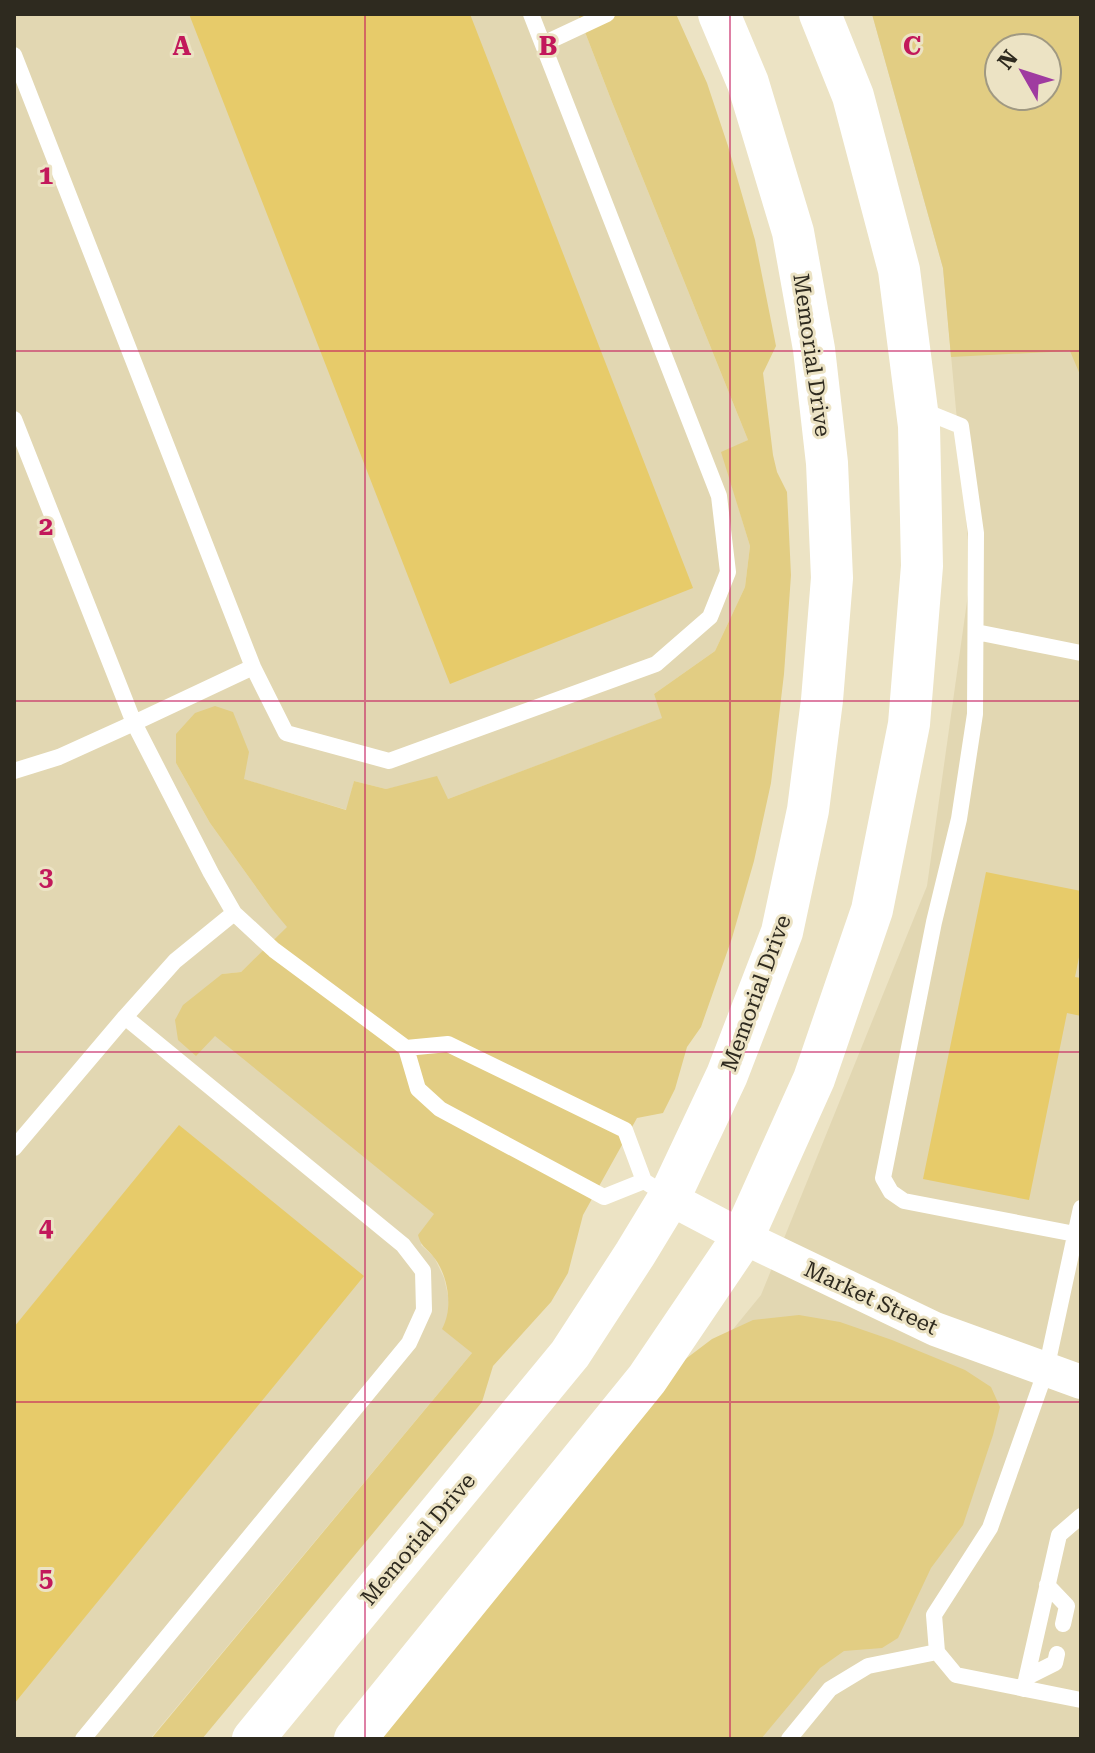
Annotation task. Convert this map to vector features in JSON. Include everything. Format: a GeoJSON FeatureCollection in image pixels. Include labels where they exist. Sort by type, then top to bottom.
{"type":"FeatureCollection","features":[{"type":"Feature","properties":{"kind":"street","name":"Memorial Drive"},"geometry":{"type":"LineString","coordinates":[[253,1739],[570,1354],[635,1254],[656,1189],[727,1075],[782,932],[808,810],[822,700],[832,578],[827,463],[814,349],[793,232],[748,83],[719,14]]}},
{"type":"Feature","properties":{"kind":"street"},"geometry":{"type":"LineString","coordinates":[[355,1739],[647,1379],[743,1237],[814,1079],[872,910],[909,724],[922,566],[919,426],[899,270],[853,96],[820,14]]}},
{"type":"Feature","properties":{"kind":"street","name":"Market Street"},"geometry":{"type":"LineString","coordinates":[[656,1189],[743,1237],[935,1329],[1081,1382]]}},
{"type":"Feature","properties":{"kind":"lane"},"geometry":{"type":"LineString","coordinates":[[14,55],[253,667],[286,733],[389,761],[656,664],[710,617],[728,572],[719,496],[531,14]]}},
{"type":"Feature","properties":{"kind":"lane"},"geometry":{"type":"LineString","coordinates":[[543,44],[607,14]]}},
{"type":"Feature","properties":{"kind":"lane"},"geometry":{"type":"LineString","coordinates":[[916,408],[961,426],[976,533],[975,714],[959,819],[934,922],[883,1178],[891,1192],[904,1201],[1075,1234]]}},
{"type":"Feature","properties":{"kind":"lane"},"geometry":{"type":"LineString","coordinates":[[14,419],[134,723],[234,913],[274,950],[406,1048],[418,1089],[440,1109],[604,1197],[656,1189],[625,1130],[448,1044],[406,1048]]}},
{"type":"Feature","properties":{"kind":"lane"},"geometry":{"type":"LineString","coordinates":[[976,632],[1081,653]]}},
{"type":"Feature","properties":{"kind":"lane"},"geometry":{"type":"LineString","coordinates":[[14,771],[59,757],[253,667]]}},
{"type":"Feature","properties":{"kind":"lane"},"geometry":{"type":"LineString","coordinates":[[14,1148],[175,961],[234,913]]}},
{"type":"Feature","properties":{"kind":"lane"},"geometry":{"type":"LineString","coordinates":[[83,1739],[409,1343],[424,1310],[423,1271],[403,1245],[125,1017]]}},
{"type":"Feature","properties":{"kind":"lane"},"geometry":{"type":"LineString","coordinates":[[1081,1208],[1046,1370],[990,1528],[934,1615],[937,1652],[956,1675],[1025,1683],[1081,1700]]}},
{"type":"Feature","properties":{"kind":"lane"},"geometry":{"type":"LineString","coordinates":[[1025,1683],[1059,1535],[1081,1516]]}},
{"type":"Feature","properties":{"kind":"lane"},"geometry":{"type":"LineString","coordinates":[[1047,1585],[1067,1606],[1063,1624]]}},
{"type":"Feature","properties":{"kind":"lane"},"geometry":{"type":"LineString","coordinates":[[789,1739],[830,1689],[868,1666],[937,1652]]}},
{"type":"Feature","properties":{"kind":"lane"},"geometry":{"type":"LineString","coordinates":[[1025,1683],[1055,1663],[1057,1654]]}},
{"type":"Feature","properties":{"kind":"shaded area"},"geometry":{"type":"Polygon","coordinates":[[[14,14],[578,14],[748,440],[722,453],[750,546],[745,587],[715,651],[654,694],[663,718],[448,799],[400,786],[386,789],[354,781],[347,810],[176,763],[210,823],[288,927],[241,972],[222,974],[215,1035],[435,1214],[421,1245],[434,1257],[444,1278],[449,1300],[447,1321],[472,1353],[150,1739],[14,1739],[14,14]]]}},
{"type":"Feature","properties":{"kind":"shaded area"},"geometry":{"type":"Polygon","coordinates":[[[578,14],[676,14],[707,83],[755,240],[776,346],[763,373],[773,455],[787,492],[791,575],[784,674],[771,783],[754,861],[732,938],[701,1027],[687,1047],[675,1089],[663,1113],[637,1118],[583,1215],[568,1273],[551,1302],[493,1366],[482,1402],[202,1739],[151,1739],[472,1353],[442,1329],[448,1311],[448,1291],[438,1262],[418,1235],[434,1214],[215,1036],[196,1056],[178,1040],[175,1020],[183,1005],[222,974],[241,972],[287,927],[210,823],[176,763],[176,734],[195,713],[215,706],[233,712],[249,752],[244,779],[346,810],[354,781],[386,789],[437,776],[448,799],[662,718],[654,694],[715,651],[745,587],[750,546],[721,452],[748,440],[578,14]]]}},
{"type":"Feature","properties":{"kind":"shaded area"},"geometry":{"type":"Polygon","coordinates":[[[872,14],[1081,14],[1081,1739],[398,1739],[761,1295],[927,886],[971,573],[943,268],[872,14]]]}},
{"type":"Feature","properties":{"kind":"shaded area"},"geometry":{"type":"Polygon","coordinates":[[[872,14],[1081,14],[1081,377],[1070,351],[951,357],[943,268],[872,14]]]}},
{"type":"Feature","properties":{"kind":"shaded area"},"geometry":{"type":"Polygon","coordinates":[[[799,1315],[840,1322],[965,1370],[991,1387],[1000,1407],[963,1525],[931,1568],[898,1638],[882,1648],[844,1651],[820,1668],[761,1739],[377,1739],[679,1364],[712,1339],[753,1320],[799,1315]]]}},
{"type":"Feature","properties":{"kind":"building"},"geometry":{"type":"Polygon","coordinates":[[[189,14],[470,14],[693,588],[450,684],[189,14]]]}},
{"type":"Feature","properties":{"kind":"building"},"geometry":{"type":"Polygon","coordinates":[[[986,872],[1081,891],[1081,947],[1075,977],[1081,978],[1081,1016],[1067,1013],[1029,1200],[923,1179],[986,872]]]}},
{"type":"Feature","properties":{"kind":"building"},"geometry":{"type":"Polygon","coordinates":[[[179,1125],[364,1276],[14,1704],[14,1327],[179,1125]]]}}]}
